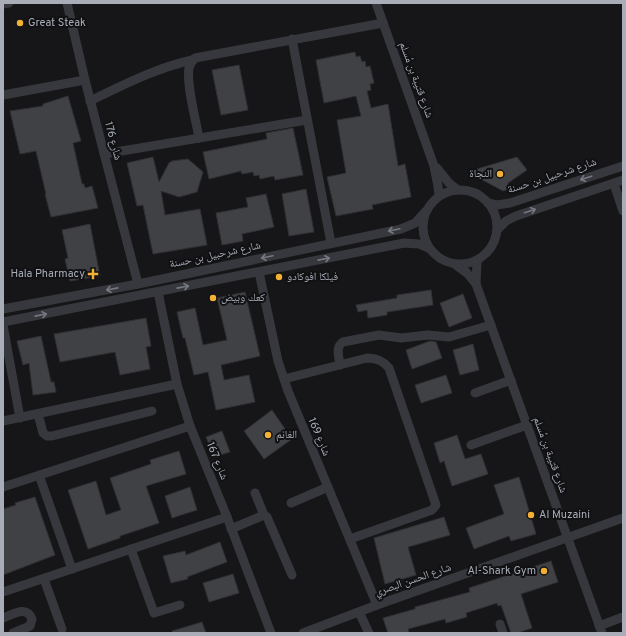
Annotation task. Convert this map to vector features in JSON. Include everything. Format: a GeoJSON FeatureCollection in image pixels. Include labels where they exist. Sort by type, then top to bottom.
{"type":"FeatureCollection","features":[{"type":"Feature","properties":{"kind":"street"},"geometry":{"type":"LineString","coordinates":[[3,4],[9,3]]}},
{"type":"Feature","properties":{"kind":"street","name":"شارع 176"},"geometry":{"type":"LineString","coordinates":[[67,3],[90,101],[138,284]]}},
{"type":"Feature","properties":{"kind":"street","name":"شارع قتيبة بن مُسلم"},"geometry":{"type":"LineString","coordinates":[[376,3],[434,166],[439,196]]}},
{"type":"Feature","properties":{"kind":"street"},"geometry":{"type":"LineString","coordinates":[[90,101],[148,74],[192,60],[199,56],[383,23]]}},
{"type":"Feature","properties":{"kind":"street"},"geometry":{"type":"LineString","coordinates":[[292,39],[331,244]]}},
{"type":"Feature","properties":{"kind":"street"},"geometry":{"type":"LineString","coordinates":[[192,60],[189,69],[189,84],[199,138]]}},
{"type":"Feature","properties":{"kind":"street"},"geometry":{"type":"LineString","coordinates":[[3,95],[85,80]]}},
{"type":"Feature","properties":{"kind":"street"},"geometry":{"type":"LineString","coordinates":[[104,154],[307,120]]}},
{"type":"Feature","properties":{"kind":"street","name":"شارع قتيبة بن مُسلم"},"geometry":{"type":"LineString","coordinates":[[434,166],[449,183],[458,190]]}},
{"type":"Feature","properties":{"kind":"street","name":"شارع شرحبيل بن حسنة"},"geometry":{"type":"LineString","coordinates":[[488,203],[510,203],[623,166]]}},
{"type":"Feature","properties":{"kind":"street"},"geometry":{"type":"LineString","coordinates":[[497,230],[506,221],[516,216],[623,180]]}},
{"type":"Feature","properties":{"kind":"street"},"geometry":{"type":"LineString","coordinates":[[614,184],[623,211]]}},
{"type":"Feature","properties":{"kind":"street"},"geometry":{"type":"LineString","coordinates":[[458,190],[477,194],[488,203],[495,216],[497,230],[495,241],[491,249],[485,255],[469,264],[449,263],[437,258],[428,248],[422,230],[424,217],[429,205],[439,196],[458,190]]}},
{"type":"Feature","properties":{"kind":"street","name":"شارع شرحبيل بن حسنة"},"geometry":{"type":"LineString","coordinates":[[3,309],[138,284],[406,228],[415,222],[426,211]]}},
{"type":"Feature","properties":{"kind":"street"},"geometry":{"type":"LineString","coordinates":[[20,418],[3,324],[404,243],[419,244],[428,248]]}},
{"type":"Feature","properties":{"kind":"street","name":"شارع قتيبة بن مُسلم"},"geometry":{"type":"LineString","coordinates":[[476,284],[477,260]]}},
{"type":"Feature","properties":{"kind":"street","name":"شارع قتيبة بن مُسلم"},"geometry":{"type":"LineString","coordinates":[[456,264],[467,273],[476,284],[601,630]]}},
{"type":"Feature","properties":{"kind":"street","name":"شارع 169"},"geometry":{"type":"LineString","coordinates":[[259,272],[275,348],[294,408],[377,605]]}},
{"type":"Feature","properties":{"kind":"street","name":"شارع 167"},"geometry":{"type":"LineString","coordinates":[[158,292],[177,384],[190,426],[271,633]]}},
{"type":"Feature","properties":{"kind":"street"},"geometry":{"type":"LineString","coordinates":[[340,365],[338,348],[343,342],[379,335],[401,338],[428,335],[449,337],[491,325]]}},
{"type":"Feature","properties":{"kind":"street"},"geometry":{"type":"LineString","coordinates":[[284,379],[366,358],[375,358],[386,363],[389,368],[436,505],[432,510],[350,539]]}},
{"type":"Feature","properties":{"kind":"street"},"geometry":{"type":"LineString","coordinates":[[475,393],[511,380]]}},
{"type":"Feature","properties":{"kind":"street"},"geometry":{"type":"LineString","coordinates":[[3,421],[177,384]]}},
{"type":"Feature","properties":{"kind":"street"},"geometry":{"type":"LineString","coordinates":[[38,414],[43,433],[47,436],[52,436],[152,411]]}},
{"type":"Feature","properties":{"kind":"street"},"geometry":{"type":"LineString","coordinates":[[471,445],[527,425]]}},
{"type":"Feature","properties":{"kind":"street"},"geometry":{"type":"LineString","coordinates":[[3,487],[190,426]]}},
{"type":"Feature","properties":{"kind":"street"},"geometry":{"type":"LineString","coordinates":[[39,475],[72,569]]}},
{"type":"Feature","properties":{"kind":"street"},"geometry":{"type":"LineString","coordinates":[[291,503],[328,487]]}},
{"type":"Feature","properties":{"kind":"street"},"geometry":{"type":"LineString","coordinates":[[255,494],[264,515],[268,517],[292,575]]}},
{"type":"Feature","properties":{"kind":"street"},"geometry":{"type":"LineString","coordinates":[[231,529],[264,515]]}},
{"type":"Feature","properties":{"kind":"street"},"geometry":{"type":"LineString","coordinates":[[3,592],[226,516]]}},
{"type":"Feature","properties":{"kind":"street","name":"شارع الحسن البصري"},"geometry":{"type":"LineString","coordinates":[[303,633],[377,605],[623,518]]}},
{"type":"Feature","properties":{"kind":"street"},"geometry":{"type":"LineString","coordinates":[[131,549],[154,613],[180,605]]}},
{"type":"Feature","properties":{"kind":"street"},"geometry":{"type":"LineString","coordinates":[[44,579],[62,630]]}},
{"type":"Feature","properties":{"kind":"street"},"geometry":{"type":"LineString","coordinates":[[3,618],[21,612],[30,614],[32,622],[30,626],[13,633]]}},
{"type":"Feature","properties":{"kind":"street"},"geometry":{"type":"LineString","coordinates":[[359,612],[369,633]]}},
{"type":"Feature","properties":{"kind":"street"},"geometry":{"type":"LineString","coordinates":[[601,630],[623,618]]}},
{"type":"Feature","properties":{"kind":"street"},"geometry":{"type":"LineString","coordinates":[[500,624],[503,633]]}},
{"type":"Feature","properties":{"kind":"building"},"geometry":{"type":"Polygon","coordinates":[[[355,52],[356,57],[360,56],[362,62],[365,61],[366,67],[370,66],[374,83],[370,84],[371,90],[367,91],[371,108],[388,104],[398,166],[405,164],[411,197],[372,205],[373,209],[336,216],[327,177],[346,173],[337,120],[361,116],[356,96],[324,103],[316,60],[355,52]]]}},
{"type":"Feature","properties":{"kind":"building"},"geometry":{"type":"Polygon","coordinates":[[[239,65],[248,110],[221,115],[212,70],[239,65]]]}},
{"type":"Feature","properties":{"kind":"building"},"geometry":{"type":"Polygon","coordinates":[[[68,96],[81,141],[73,143],[82,184],[84,184],[85,188],[92,186],[98,208],[51,217],[36,151],[20,154],[10,111],[43,106],[43,104],[68,96]]]}},
{"type":"Feature","properties":{"kind":"building"},"geometry":{"type":"Polygon","coordinates":[[[293,128],[303,175],[275,180],[274,176],[260,179],[259,175],[254,176],[253,172],[242,174],[241,171],[209,179],[203,152],[267,139],[266,133],[293,128]]]}},
{"type":"Feature","properties":{"kind":"building"},"geometry":{"type":"Polygon","coordinates":[[[153,157],[159,182],[169,163],[172,161],[188,159],[203,172],[197,192],[179,197],[161,191],[165,215],[200,209],[207,245],[153,254],[143,205],[137,206],[127,163],[153,157]]]}},
{"type":"Feature","properties":{"kind":"building","name":"النجاة"},"geometry":{"type":"Polygon","coordinates":[[[517,157],[527,170],[508,183],[509,189],[503,191],[479,178],[477,169],[517,157]]]}},
{"type":"Feature","properties":{"kind":"building"},"geometry":{"type":"Polygon","coordinates":[[[306,189],[314,232],[289,236],[282,194],[306,189]]]}},
{"type":"Feature","properties":{"kind":"building"},"geometry":{"type":"Polygon","coordinates":[[[266,194],[274,227],[242,234],[243,241],[222,245],[216,213],[248,207],[246,198],[266,194]]]}},
{"type":"Feature","properties":{"kind":"building"},"geometry":{"type":"Polygon","coordinates":[[[90,224],[100,276],[70,281],[65,259],[68,258],[62,230],[90,224]]]}},
{"type":"Feature","properties":{"kind":"building"},"geometry":{"type":"Polygon","coordinates":[[[431,290],[433,305],[387,312],[387,315],[368,318],[367,310],[358,312],[356,305],[397,298],[397,295],[431,290]]]}},
{"type":"Feature","properties":{"kind":"building"},"geometry":{"type":"Polygon","coordinates":[[[245,292],[260,356],[221,365],[224,380],[249,375],[255,402],[216,410],[208,372],[194,375],[177,312],[195,308],[203,345],[227,340],[217,298],[245,292]]]}},
{"type":"Feature","properties":{"kind":"building"},"geometry":{"type":"Polygon","coordinates":[[[463,294],[472,318],[449,327],[440,303],[463,294]]]}},
{"type":"Feature","properties":{"kind":"building"},"geometry":{"type":"Polygon","coordinates":[[[146,318],[151,346],[146,347],[150,369],[120,375],[115,352],[60,362],[54,334],[146,318]]]}},
{"type":"Feature","properties":{"kind":"building"},"geometry":{"type":"Polygon","coordinates":[[[41,336],[51,382],[54,382],[56,392],[33,395],[29,363],[23,365],[17,341],[41,336]]]}},
{"type":"Feature","properties":{"kind":"building"},"geometry":{"type":"Polygon","coordinates":[[[430,341],[436,342],[442,358],[412,369],[406,350],[430,341]]]}},
{"type":"Feature","properties":{"kind":"building"},"geometry":{"type":"Polygon","coordinates":[[[473,344],[479,370],[460,375],[453,350],[473,344]]]}},
{"type":"Feature","properties":{"kind":"building"},"geometry":{"type":"Polygon","coordinates":[[[446,375],[452,393],[421,403],[415,385],[446,375]]]}},
{"type":"Feature","properties":{"kind":"building","name":"الغانم"},"geometry":{"type":"Polygon","coordinates":[[[272,410],[292,439],[264,459],[244,431],[272,410]]]}},
{"type":"Feature","properties":{"kind":"building"},"geometry":{"type":"Polygon","coordinates":[[[222,431],[230,452],[214,457],[206,437],[222,431]]]}},
{"type":"Feature","properties":{"kind":"building"},"geometry":{"type":"Polygon","coordinates":[[[457,435],[465,459],[481,454],[488,474],[452,486],[444,461],[440,463],[434,443],[457,435]]]}},
{"type":"Feature","properties":{"kind":"building"},"geometry":{"type":"Polygon","coordinates":[[[179,451],[186,474],[146,486],[159,523],[120,536],[120,538],[88,549],[68,490],[96,481],[106,515],[121,510],[110,478],[151,464],[150,460],[179,451]]]}},
{"type":"Feature","properties":{"kind":"building"},"geometry":{"type":"Polygon","coordinates":[[[519,477],[536,534],[511,541],[509,536],[474,549],[466,528],[504,514],[494,485],[519,477]]]}},
{"type":"Feature","properties":{"kind":"building"},"geometry":{"type":"Polygon","coordinates":[[[190,487],[197,510],[172,518],[165,496],[190,487]]]}},
{"type":"Feature","properties":{"kind":"building"},"geometry":{"type":"Polygon","coordinates":[[[35,497],[55,555],[3,575],[3,509],[16,505],[15,503],[35,497]]]}},
{"type":"Feature","properties":{"kind":"building"},"geometry":{"type":"Polygon","coordinates":[[[444,517],[450,535],[408,547],[416,575],[385,584],[374,538],[444,517]]]}},
{"type":"Feature","properties":{"kind":"building"},"geometry":{"type":"Polygon","coordinates":[[[220,542],[227,562],[187,577],[188,579],[171,583],[163,556],[185,551],[186,555],[220,542]]]}},
{"type":"Feature","properties":{"kind":"building"},"geometry":{"type":"Polygon","coordinates":[[[551,561],[558,582],[521,594],[532,628],[517,633],[511,633],[501,605],[498,606],[497,603],[466,613],[467,617],[446,623],[445,619],[408,629],[409,633],[388,633],[383,618],[415,609],[415,607],[470,592],[469,588],[551,561]]]}},
{"type":"Feature","properties":{"kind":"building"},"geometry":{"type":"Polygon","coordinates":[[[233,574],[239,593],[209,602],[203,583],[233,574]]]}},
{"type":"Feature","properties":{"kind":"building"},"geometry":{"type":"Polygon","coordinates":[[[202,622],[206,633],[173,633],[172,631],[202,622]]]}},
{"type":"Feature","properties":{"kind":"place","name":"Great Steak"},"geometry":{"type":"Point","coordinates":[20,23]}},
{"type":"Feature","properties":{"kind":"place","name":"النجاة"},"geometry":{"type":"Point","coordinates":[500,174]}},
{"type":"Feature","properties":{"kind":"place","name":"Hala Pharmacy"},"geometry":{"type":"Point","coordinates":[93,274]}},
{"type":"Feature","properties":{"kind":"place","name":"فيلكا افوكادو"},"geometry":{"type":"Point","coordinates":[279,277]}},
{"type":"Feature","properties":{"kind":"place","name":"كعك وبيض"},"geometry":{"type":"Point","coordinates":[213,298]}},
{"type":"Feature","properties":{"kind":"place","name":"الغانم"},"geometry":{"type":"Point","coordinates":[268,435]}},
{"type":"Feature","properties":{"kind":"place","name":"Al Muzaini"},"geometry":{"type":"Point","coordinates":[531,515]}},
{"type":"Feature","properties":{"kind":"place","name":"Al-Shark Gym"},"geometry":{"type":"Point","coordinates":[544,571]}}]}
